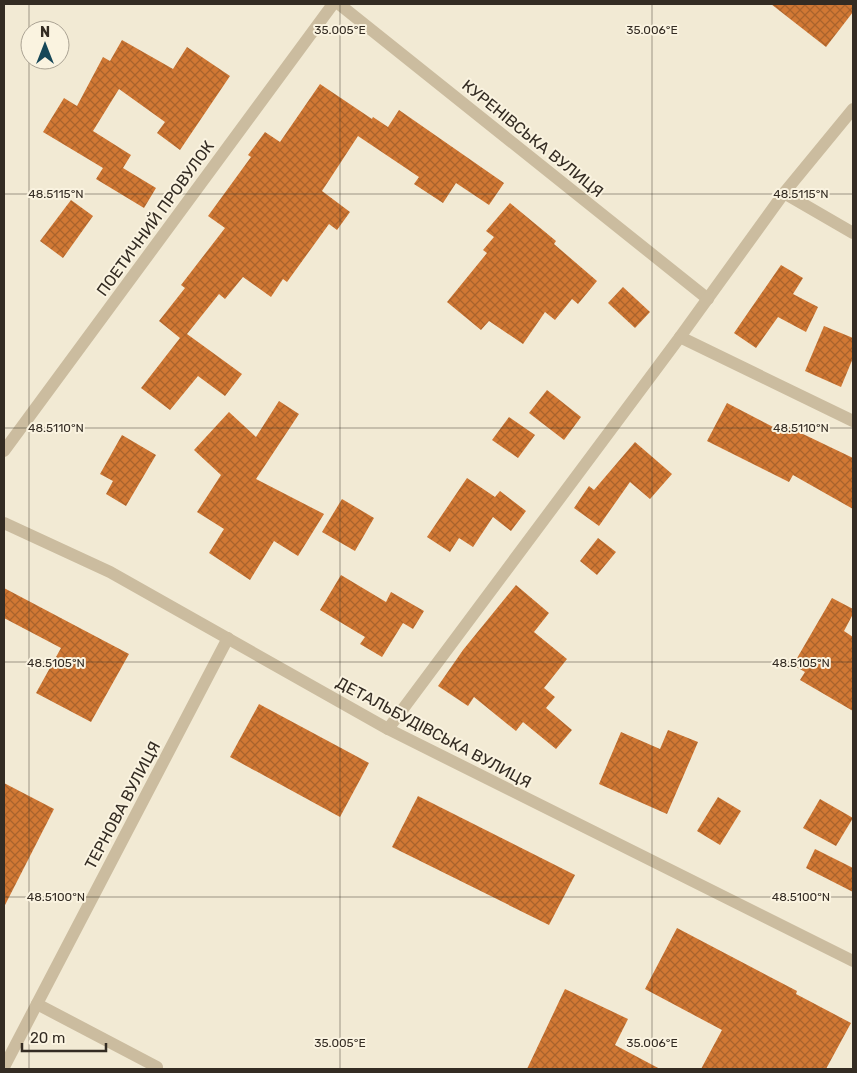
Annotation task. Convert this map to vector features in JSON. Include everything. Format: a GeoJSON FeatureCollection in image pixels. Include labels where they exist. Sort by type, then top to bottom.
{"type":"FeatureCollection","features":[{"type":"Feature","properties":{"kind":"street","name":"ПОЕТИЧНИЙ ПРОВУЛОК"},"geometry":{"type":"LineString","coordinates":[[4,451],[333,4]]}},
{"type":"Feature","properties":{"kind":"street","name":"КУРЕНІВСЬКА ВУЛИЦЯ"},"geometry":{"type":"LineString","coordinates":[[339,4],[708,298]]}},
{"type":"Feature","properties":{"kind":"street"},"geometry":{"type":"LineString","coordinates":[[388,729],[680,337],[784,193],[853,109]]}},
{"type":"Feature","properties":{"kind":"street"},"geometry":{"type":"LineString","coordinates":[[784,193],[853,233]]}},
{"type":"Feature","properties":{"kind":"street"},"geometry":{"type":"LineString","coordinates":[[680,337],[853,421]]}},
{"type":"Feature","properties":{"kind":"street","name":"ДЕТАЛЬБУДІВСЬКА ВУЛИЦЯ"},"geometry":{"type":"LineString","coordinates":[[4,524],[110,572],[388,729],[853,961]]}},
{"type":"Feature","properties":{"kind":"street","name":"ТЕРНОВА ВУЛИЦЯ"},"geometry":{"type":"LineString","coordinates":[[4,1067],[228,638]]}},
{"type":"Feature","properties":{"kind":"street"},"geometry":{"type":"LineString","coordinates":[[37,1004],[157,1067]]}},
{"type":"Feature","properties":{"kind":"building"},"geometry":{"type":"Polygon","coordinates":[[[771,4],[853,4],[853,12],[826,47],[771,4]]]}},
{"type":"Feature","properties":{"kind":"building"},"geometry":{"type":"Polygon","coordinates":[[[122,40],[173,69],[187,47],[230,76],[180,150],[157,133],[165,122],[119,89],[93,131],[131,155],[123,168],[156,188],[144,208],[96,179],[103,168],[43,132],[64,98],[77,106],[103,57],[110,61],[122,40]]]}},
{"type":"Feature","properties":{"kind":"building"},"geometry":{"type":"Polygon","coordinates":[[[320,84],[372,119],[373,117],[388,127],[399,110],[504,183],[489,205],[456,183],[443,203],[414,184],[419,177],[358,136],[322,191],[350,212],[337,230],[329,224],[287,282],[283,279],[271,297],[243,277],[225,299],[219,294],[187,334],[242,374],[225,396],[198,376],[170,410],[141,388],[180,338],[159,321],[185,288],[181,285],[225,228],[208,216],[251,157],[248,155],[265,132],[280,142],[320,84]]]}},
{"type":"Feature","properties":{"kind":"building"},"geometry":{"type":"Polygon","coordinates":[[[71,200],[93,216],[63,258],[40,241],[71,200]]]}},
{"type":"Feature","properties":{"kind":"building"},"geometry":{"type":"Polygon","coordinates":[[[510,203],[556,241],[554,244],[597,281],[578,304],[572,299],[555,320],[545,312],[523,344],[489,321],[481,330],[447,302],[487,253],[483,250],[494,237],[486,231],[510,203]]]}},
{"type":"Feature","properties":{"kind":"building"},"geometry":{"type":"Polygon","coordinates":[[[781,265],[803,278],[793,294],[818,307],[806,332],[778,317],[756,348],[734,333],[781,265]]]}},
{"type":"Feature","properties":{"kind":"building"},"geometry":{"type":"Polygon","coordinates":[[[623,287],[650,312],[635,328],[608,303],[623,287]]]}},
{"type":"Feature","properties":{"kind":"building"},"geometry":{"type":"Polygon","coordinates":[[[824,326],[853,338],[853,358],[841,387],[805,371],[824,326]]]}},
{"type":"Feature","properties":{"kind":"building"},"geometry":{"type":"Polygon","coordinates":[[[547,390],[581,417],[564,440],[529,413],[547,390]]]}},
{"type":"Feature","properties":{"kind":"building"},"geometry":{"type":"Polygon","coordinates":[[[279,401],[299,414],[256,479],[324,514],[298,556],[274,541],[250,580],[209,553],[224,529],[197,512],[221,475],[194,450],[229,412],[256,437],[279,401]]]}},
{"type":"Feature","properties":{"kind":"building"},"geometry":{"type":"Polygon","coordinates":[[[727,403],[777,429],[780,423],[853,458],[853,509],[793,475],[789,482],[707,441],[727,403]]]}},
{"type":"Feature","properties":{"kind":"building"},"geometry":{"type":"Polygon","coordinates":[[[509,417],[535,435],[518,458],[492,440],[509,417]]]}},
{"type":"Feature","properties":{"kind":"building"},"geometry":{"type":"Polygon","coordinates":[[[122,435],[156,455],[126,506],[106,494],[113,481],[100,474],[122,435]]]}},
{"type":"Feature","properties":{"kind":"building"},"geometry":{"type":"Polygon","coordinates":[[[635,442],[672,474],[650,499],[630,482],[599,526],[574,508],[589,486],[594,490],[635,442]]]}},
{"type":"Feature","properties":{"kind":"building"},"geometry":{"type":"Polygon","coordinates":[[[467,478],[495,497],[500,491],[526,511],[511,531],[493,517],[473,547],[459,538],[450,552],[427,537],[467,478]]]}},
{"type":"Feature","properties":{"kind":"building"},"geometry":{"type":"Polygon","coordinates":[[[342,499],[374,518],[355,551],[322,532],[342,499]]]}},
{"type":"Feature","properties":{"kind":"building"},"geometry":{"type":"Polygon","coordinates":[[[598,538],[616,552],[597,575],[580,561],[598,538]]]}},
{"type":"Feature","properties":{"kind":"building"},"geometry":{"type":"Polygon","coordinates":[[[341,575],[386,602],[391,592],[424,611],[413,629],[403,623],[382,657],[360,644],[365,637],[320,610],[341,575]]]}},
{"type":"Feature","properties":{"kind":"building"},"geometry":{"type":"Polygon","coordinates":[[[516,585],[549,613],[534,632],[567,659],[544,688],[555,697],[546,708],[572,730],[556,749],[523,722],[516,731],[474,697],[468,706],[438,686],[463,650],[516,585]]]}},
{"type":"Feature","properties":{"kind":"building"},"geometry":{"type":"Polygon","coordinates":[[[4,588],[129,654],[91,722],[36,693],[61,648],[4,618],[4,588]]]}},
{"type":"Feature","properties":{"kind":"building"},"geometry":{"type":"Polygon","coordinates":[[[832,598],[853,609],[853,614],[844,631],[853,637],[853,711],[800,680],[805,672],[793,665],[832,598]]]}},
{"type":"Feature","properties":{"kind":"building"},"geometry":{"type":"Polygon","coordinates":[[[259,704],[369,763],[340,817],[230,757],[259,704]]]}},
{"type":"Feature","properties":{"kind":"building"},"geometry":{"type":"Polygon","coordinates":[[[668,730],[698,742],[667,814],[599,784],[621,732],[660,749],[668,730]]]}},
{"type":"Feature","properties":{"kind":"building"},"geometry":{"type":"Polygon","coordinates":[[[4,783],[54,809],[4,907],[4,783]]]}},
{"type":"Feature","properties":{"kind":"building"},"geometry":{"type":"Polygon","coordinates":[[[418,796],[575,875],[549,925],[392,847],[418,796]]]}},
{"type":"Feature","properties":{"kind":"building"},"geometry":{"type":"Polygon","coordinates":[[[718,797],[741,811],[720,845],[697,831],[718,797]]]}},
{"type":"Feature","properties":{"kind":"building"},"geometry":{"type":"Polygon","coordinates":[[[820,799],[853,818],[836,846],[803,828],[820,799]]]}},
{"type":"Feature","properties":{"kind":"building"},"geometry":{"type":"Polygon","coordinates":[[[815,849],[853,868],[853,892],[806,868],[815,849]]]}},
{"type":"Feature","properties":{"kind":"building"},"geometry":{"type":"Polygon","coordinates":[[[677,928],[797,991],[796,994],[851,1023],[826,1069],[701,1069],[722,1030],[645,989],[677,928]]]}},
{"type":"Feature","properties":{"kind":"building"},"geometry":{"type":"Polygon","coordinates":[[[565,989],[628,1019],[615,1045],[660,1069],[527,1069],[565,989]]]}}]}
